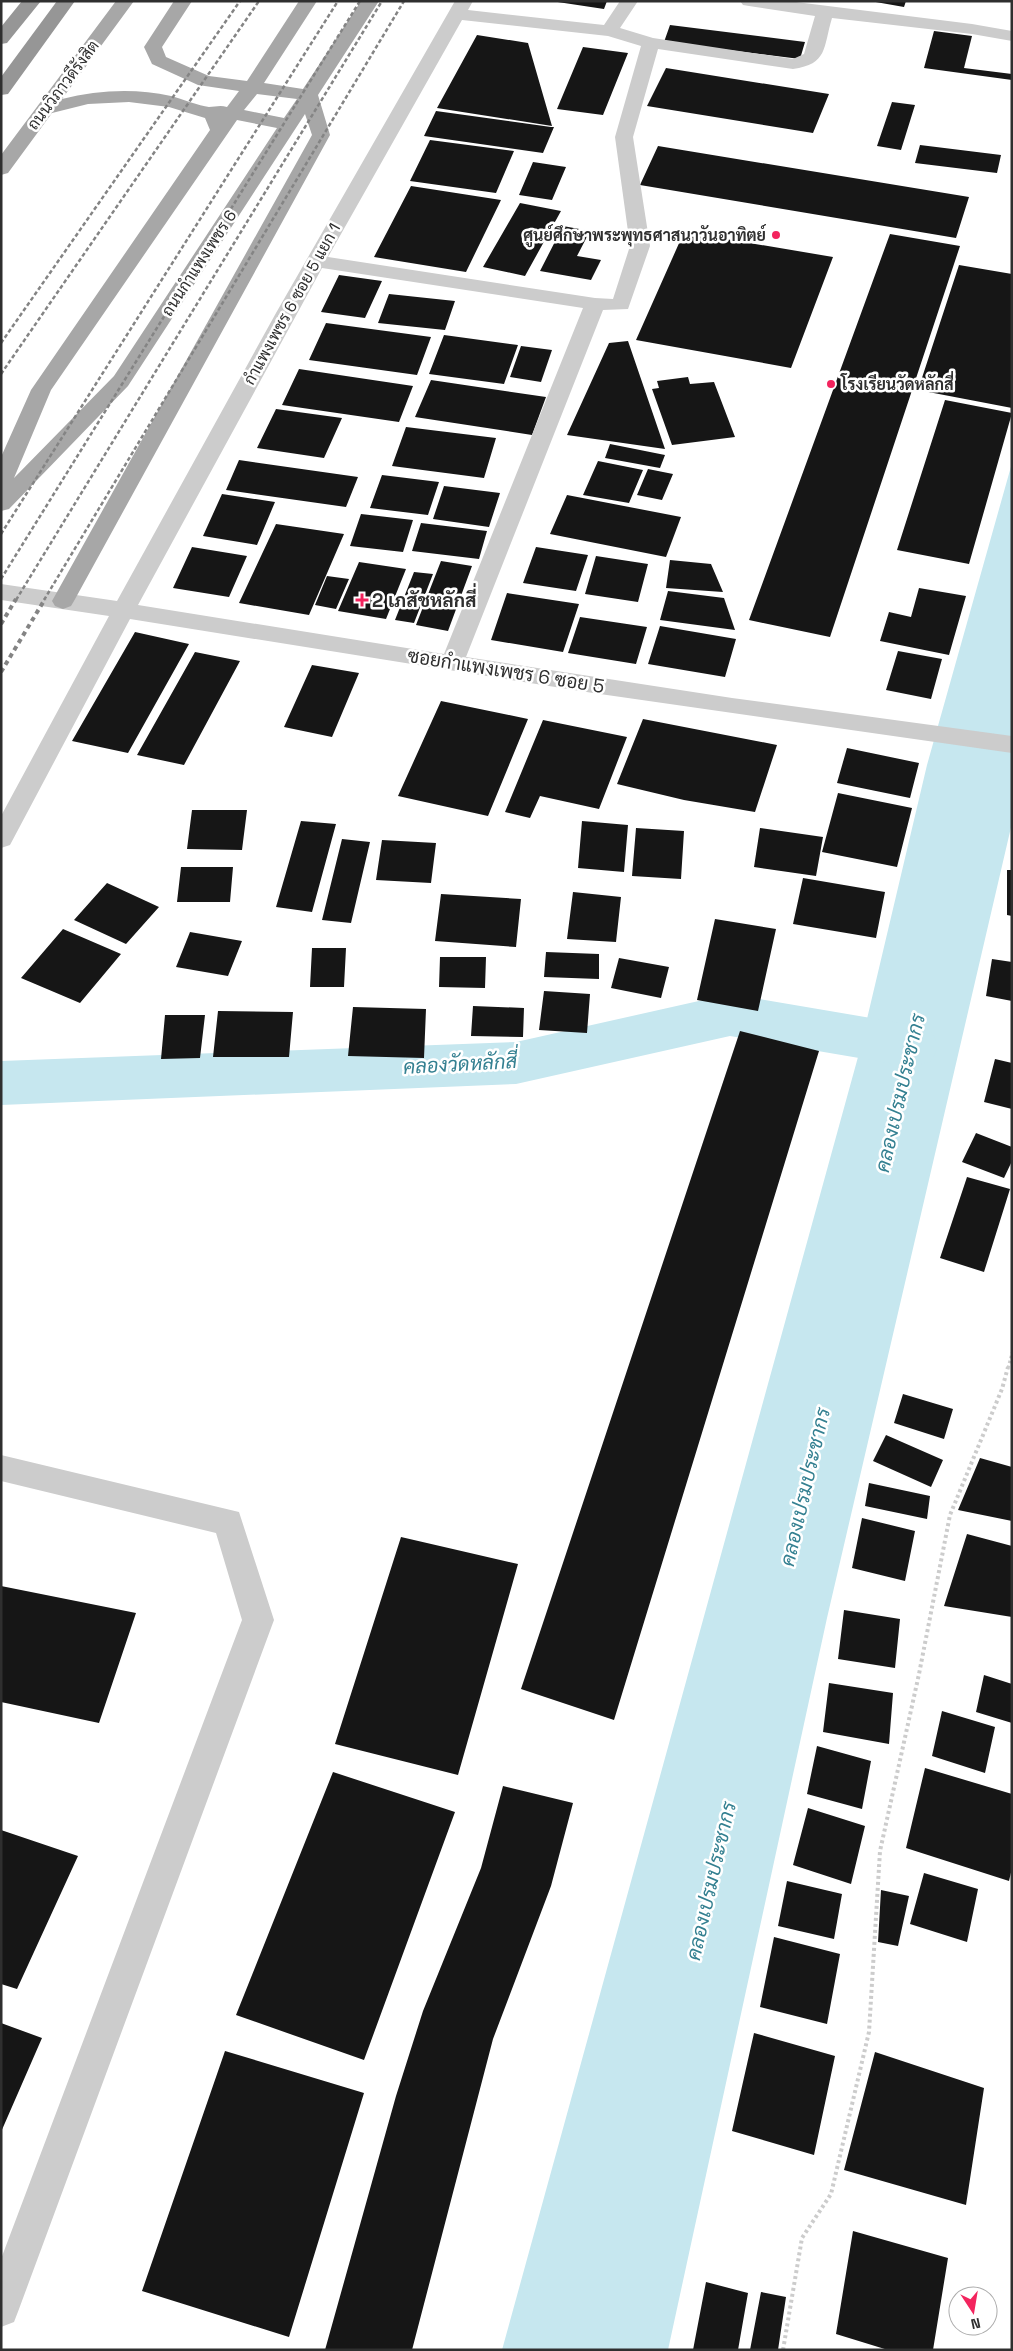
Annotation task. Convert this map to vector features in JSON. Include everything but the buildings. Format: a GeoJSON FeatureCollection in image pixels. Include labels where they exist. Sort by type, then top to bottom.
{"type":"FeatureCollection","features":[{"type":"Feature","properties":{"kind":"highway"},"geometry":{"type":"LineString","coordinates":[[1,39],[32,1]]}},
{"type":"Feature","properties":{"kind":"highway"},"geometry":{"type":"LineString","coordinates":[[1,90],[66,1]]}},
{"type":"Feature","properties":{"kind":"main road","name":"ถนนวิภาวดีรังสิต"},"geometry":{"type":"LineString","coordinates":[[1,169],[125,1]]}},
{"type":"Feature","properties":{"kind":"main road"},"geometry":{"type":"LineString","coordinates":[[63,601],[321,135],[309,95],[205,81],[158,60],[153,46],[183,1]]}},
{"type":"Feature","properties":{"kind":"main road"},"geometry":{"type":"LineString","coordinates":[[1,483],[42,390],[219,130],[253,86],[308,1]]}},
{"type":"Feature","properties":{"kind":"main road","name":"ถนนกำแพงเพชร 6"},"geometry":{"type":"LineString","coordinates":[[1,504],[121,381],[370,1]]}},
{"type":"Feature","properties":{"kind":"main road"},"geometry":{"type":"LineString","coordinates":[[45,109],[72,101],[116,96],[158,99],[232,112],[289,125]]}},
{"type":"Feature","properties":{"kind":"main road"},"geometry":{"type":"LineString","coordinates":[[188,105],[213,114],[219,130]]}},
{"type":"Feature","properties":{"kind":"street"},"geometry":{"type":"LineString","coordinates":[[609,31],[630,1]]}},
{"type":"Feature","properties":{"kind":"street"},"geometry":{"type":"LineString","coordinates":[[749,1],[972,29],[1012,36]]}},
{"type":"Feature","properties":{"kind":"street"},"geometry":{"type":"LineString","coordinates":[[461,7],[609,31],[651,43],[793,64],[805,62],[812,56],[826,12]]}},
{"type":"Feature","properties":{"kind":"street","name":"กำแพงเพชร 6 ซอย 5 แยก 1"},"geometry":{"type":"LineString","coordinates":[[1,839],[124,609],[316,261],[461,7]]}},
{"type":"Feature","properties":{"kind":"street"},"geometry":{"type":"LineString","coordinates":[[316,261],[595,304],[621,305],[640,246],[624,137],[651,43]]}},
{"type":"Feature","properties":{"kind":"street"},"geometry":{"type":"LineString","coordinates":[[452,663],[595,304]]}},
{"type":"Feature","properties":{"kind":"street","name":"ซอยกำแพงเพชร 6 ซอย 5"},"geometry":{"type":"LineString","coordinates":[[1,592],[124,609],[452,663],[884,728],[1012,745]]}},
{"type":"Feature","properties":{"kind":"street"},"geometry":{"type":"LineString","coordinates":[[1,1468],[228,1522],[258,1620],[1,2309]]}},
{"type":"Feature","properties":{"kind":"path"},"geometry":{"type":"LineString","coordinates":[[783,2350],[802,2238],[831,2194],[869,2032],[880,1851],[919,1674],[950,1515],[1002,1389],[1012,1354]]}},
{"type":"Feature","properties":{"kind":"water","name":"คลองเปรมประชากร"},"geometry":{"type":"Polygon","coordinates":[[[1012,463],[1012,823],[827,1618],[668,2350],[502,2350],[858,1057],[927,765],[1012,463]]]}},
{"type":"Feature","properties":{"kind":"waterway","name":"คลองวัดหลักสี่"},"geometry":{"type":"LineString","coordinates":[[1,1083],[516,1063],[730,1015],[912,1046]]}},
{"type":"Feature","properties":{"kind":"railway"},"geometry":{"type":"LineString","coordinates":[[1,343],[240,1]]}},
{"type":"Feature","properties":{"kind":"railway"},"geometry":{"type":"LineString","coordinates":[[1,374],[259,1]]}},
{"type":"Feature","properties":{"kind":"railway"},"geometry":{"type":"LineString","coordinates":[[1,534],[338,1]]}},
{"type":"Feature","properties":{"kind":"railway"},"geometry":{"type":"LineString","coordinates":[[1,579],[360,1]]}},
{"type":"Feature","properties":{"kind":"railway"},"geometry":{"type":"LineString","coordinates":[[16,600],[382,1]]}},
{"type":"Feature","properties":{"kind":"railway"},"geometry":{"type":"LineString","coordinates":[[44,600],[404,1]]}},
{"type":"Feature","properties":{"kind":"railway"},"geometry":{"type":"LineString","coordinates":[[1,624],[16,599]]}},
{"type":"Feature","properties":{"kind":"railway"},"geometry":{"type":"LineString","coordinates":[[1,672],[45,599]]}},
{"type":"Feature","properties":{"kind":"place","name":"ศูนย์ศึกษาพระพุทธศาสนาวันอาทิตย์"},"geometry":{"type":"Point","coordinates":[776,235]}},
{"type":"Feature","properties":{"kind":"place","name":"โรงเรียนวัดหลักสี่"},"geometry":{"type":"Point","coordinates":[831,384]}},
{"type":"Feature","properties":{"kind":"place","name":"2 เภสัชหลักสี่"},"geometry":{"type":"Point","coordinates":[362,600]}}]}
